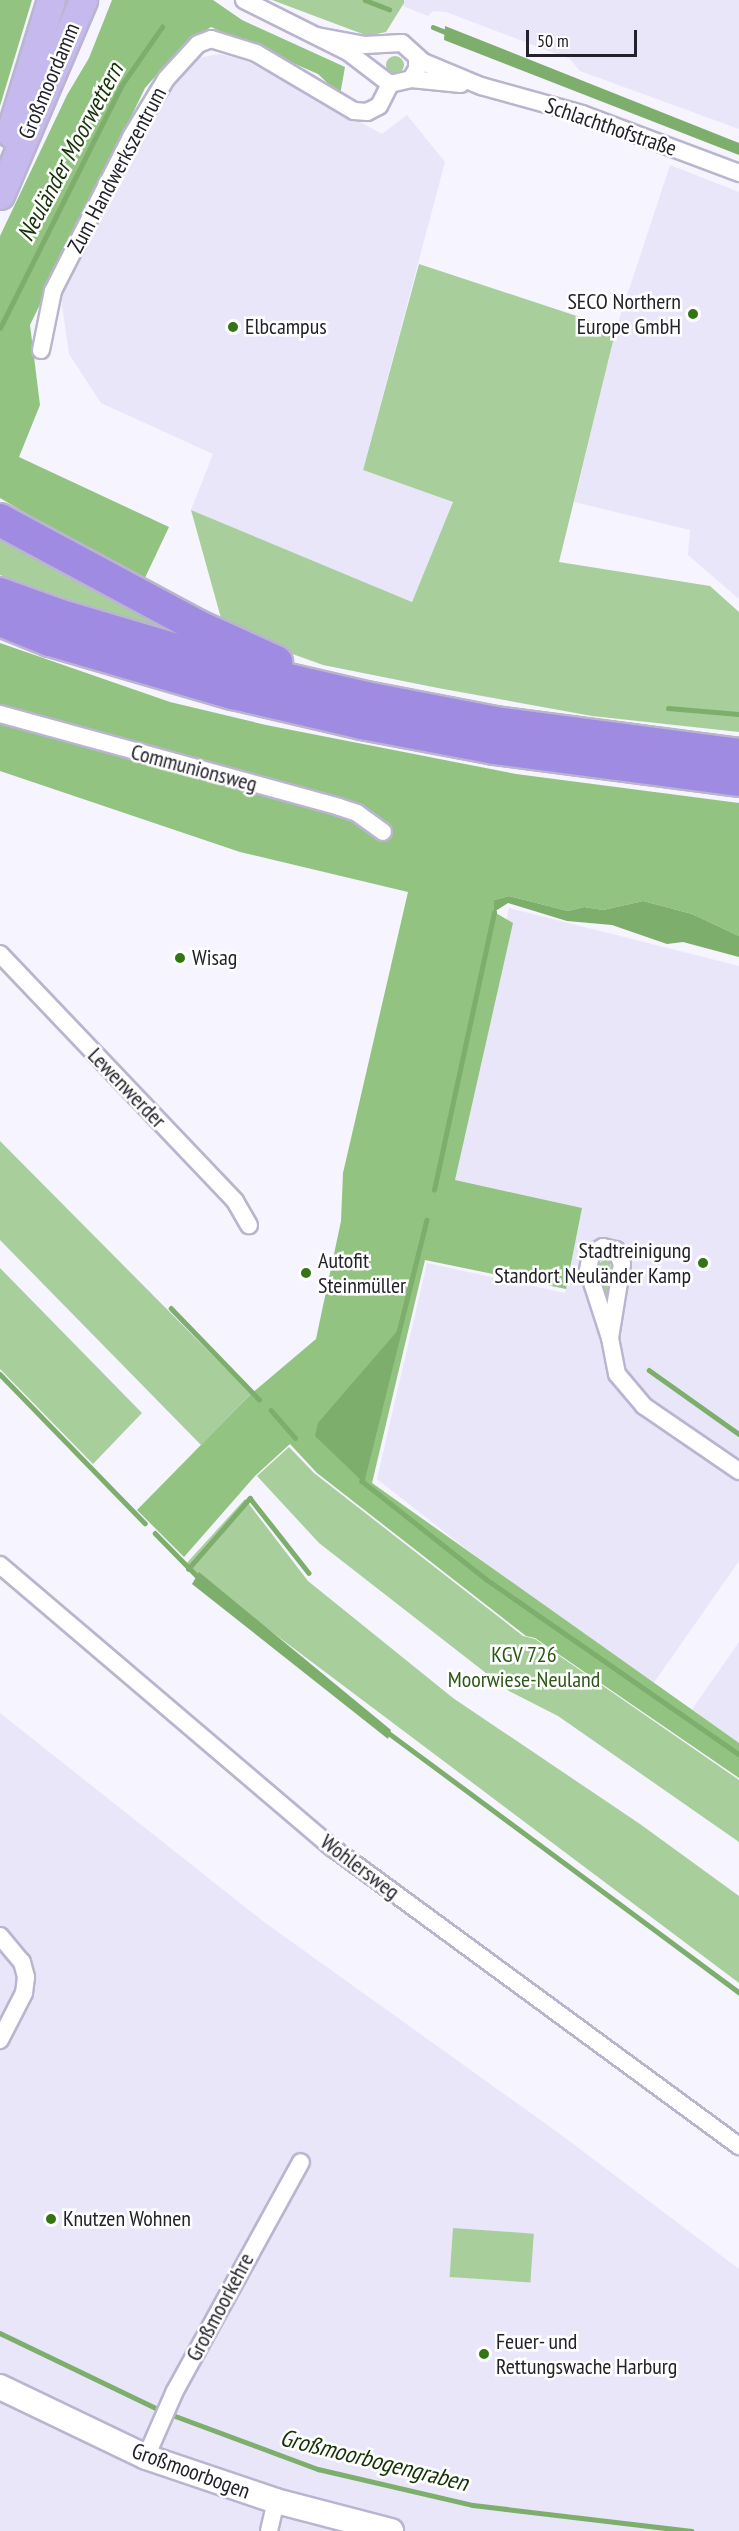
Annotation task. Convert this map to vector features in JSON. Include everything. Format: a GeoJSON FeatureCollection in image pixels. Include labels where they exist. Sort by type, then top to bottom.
{"type":"FeatureCollection","features":[{"type":"Feature","properties":{"kind":"highway"},"geometry":{"type":"LineString","coordinates":[[0,520],[197,626],[366,698]]}},
{"type":"Feature","properties":{"kind":"highway"},"geometry":{"type":"LineString","coordinates":[[0,594],[58,615],[226,665],[366,698],[496,723],[739,755]]}},
{"type":"Feature","properties":{"kind":"highway"},"geometry":{"type":"LineString","coordinates":[[0,620],[51,640],[233,693],[362,723],[494,748],[739,780]]}},
{"type":"Feature","properties":{"kind":"main road","name":"Großmoordamm"},"geometry":{"type":"LineString","coordinates":[[0,156],[51,0]]}},
{"type":"Feature","properties":{"kind":"main road","name":"Großmoordamm"},"geometry":{"type":"LineString","coordinates":[[0,195],[83,0]]}},
{"type":"Feature","properties":{"kind":"main road","name":"Großmoorbogen"},"geometry":{"type":"LineString","coordinates":[[0,2387],[146,2457],[276,2501],[391,2531]]}},
{"type":"Feature","properties":{"kind":"street","name":"Schlachthofstraße"},"geometry":{"type":"LineString","coordinates":[[244,0],[317,36],[376,70],[390,84],[411,79],[481,86]]}},
{"type":"Feature","properties":{"kind":"street","name":"Schlachthofstraße"},"geometry":{"type":"LineString","coordinates":[[317,36],[365,45],[402,42],[417,57],[481,86],[582,114],[739,173]]}},
{"type":"Feature","properties":{"kind":"street","name":"Zum Handwerkszentrum"},"geometry":{"type":"LineString","coordinates":[[41,350],[53,291],[131,136],[166,79],[198,44],[211,39],[256,53],[354,111],[367,112],[379,106],[390,84]]}},
{"type":"Feature","properties":{"kind":"street"},"geometry":{"type":"LineString","coordinates":[[376,70],[375,58],[387,44]]}},
{"type":"Feature","properties":{"kind":"street"},"geometry":{"type":"LineString","coordinates":[[411,79],[417,69],[417,57]]}},
{"type":"Feature","properties":{"kind":"street","name":"Communionsweg"},"geometry":{"type":"LineString","coordinates":[[0,714],[339,807],[357,813],[383,832]]}},
{"type":"Feature","properties":{"kind":"street","name":"Lewenwerder"},"geometry":{"type":"LineString","coordinates":[[0,954],[235,1201],[249,1225]]}},
{"type":"Feature","properties":{"kind":"street"},"geometry":{"type":"LineString","coordinates":[[610,1338],[617,1374],[629,1391],[739,1471]]}},
{"type":"Feature","properties":{"kind":"street","name":"Wohlersweg"},"geometry":{"type":"LineString","coordinates":[[0,1565],[333,1848],[739,2146]]}},
{"type":"Feature","properties":{"kind":"street"},"geometry":{"type":"LineString","coordinates":[[0,1936],[22,1962],[26,1977],[21,2000],[0,2040]]}},
{"type":"Feature","properties":{"kind":"street","name":"Großmoorkehre"},"geometry":{"type":"LineString","coordinates":[[146,2457],[172,2397],[301,2162]]}},
{"type":"Feature","properties":{"kind":"street"},"geometry":{"type":"LineString","coordinates":[[269,2531],[276,2501]]}},
{"type":"Feature","properties":{"kind":"shaded area"},"geometry":{"type":"Polygon","coordinates":[[[0,0],[32,0],[0,106],[0,0]]]}},
{"type":"Feature","properties":{"kind":"shaded area"},"geometry":{"type":"Polygon","coordinates":[[[112,0],[213,0],[242,20],[345,67],[340,95],[318,74],[211,27],[183,45],[145,88],[30,325],[40,405],[19,457],[169,527],[143,582],[0,498],[0,236],[67,95],[89,58],[112,0]]]}},
{"type":"Feature","properties":{"kind":"shaded area"},"geometry":{"type":"Polygon","coordinates":[[[404,0],[739,0],[739,129],[580,71],[570,59],[446,12],[433,11],[428,16],[403,6],[404,0]]]}},
{"type":"Feature","properties":{"kind":"shaded area"},"geometry":{"type":"Polygon","coordinates":[[[445,26],[739,143],[739,155],[444,40],[445,26]]]}},
{"type":"Feature","properties":{"kind":"shaded area","name":"Elbcampus"},"geometry":{"type":"Polygon","coordinates":[[[219,54],[245,60],[382,134],[407,115],[445,162],[363,470],[453,502],[412,602],[191,510],[213,454],[101,403],[69,354],[61,299],[115,189],[168,89],[198,58],[219,54]]]}},
{"type":"Feature","properties":{"kind":"shaded area"},"geometry":{"type":"Polygon","coordinates":[[[670,165],[739,192],[739,599],[688,555],[690,530],[574,502],[616,329],[670,165]]]}},
{"type":"Feature","properties":{"kind":"shaded area"},"geometry":{"type":"Polygon","coordinates":[[[0,643],[170,702],[266,725],[516,774],[739,803],[739,936],[692,914],[643,901],[603,910],[584,907],[568,911],[509,896],[494,900],[494,912],[513,923],[455,1180],[582,1208],[566,1289],[425,1260],[372,1483],[739,1743],[739,1778],[535,1638],[526,1636],[317,1473],[290,1444],[255,1476],[184,1557],[137,1510],[251,1394],[316,1339],[341,1221],[343,1173],[408,892],[240,852],[0,771],[0,643]]]}},
{"type":"Feature","properties":{"kind":"shaded area"},"geometry":{"type":"Polygon","coordinates":[[[509,896],[568,911],[584,907],[603,910],[643,901],[662,906],[692,914],[739,936],[739,957],[683,942],[667,944],[612,925],[567,921],[508,903],[494,912],[494,900],[509,896]]]}},
{"type":"Feature","properties":{"kind":"shaded area"},"geometry":{"type":"Polygon","coordinates":[[[509,908],[739,966],[739,1561],[653,1684],[544,1610],[377,1479],[427,1263],[565,1293],[581,1213],[447,1181],[509,908]]]}},
{"type":"Feature","properties":{"kind":"shaded area"},"geometry":{"type":"Polygon","coordinates":[[[399,1329],[362,1481],[315,1436],[318,1423],[399,1329]]]}},
{"type":"Feature","properties":{"kind":"shaded area"},"geometry":{"type":"Polygon","coordinates":[[[199,1572],[391,1730],[388,1739],[192,1584],[199,1572]]]}},
{"type":"Feature","properties":{"kind":"shaded area"},"geometry":{"type":"Polygon","coordinates":[[[739,1642],[739,1744],[691,1711],[739,1642]]]}},
{"type":"Feature","properties":{"kind":"shaded area"},"geometry":{"type":"Polygon","coordinates":[[[0,1713],[264,1922],[560,2134],[739,2269],[739,2531],[0,2531],[0,1713]]]}},
{"type":"Feature","properties":{"kind":"green space"},"geometry":{"type":"Polygon","coordinates":[[[272,0],[404,0],[404,3],[386,32],[368,36],[272,0]]]}},
{"type":"Feature","properties":{"kind":"green space"},"geometry":{"type":"Polygon","coordinates":[[[395,56],[401,59],[404,65],[401,71],[395,74],[389,71],[386,65],[389,59],[395,56]]]}},
{"type":"Feature","properties":{"kind":"green space"},"geometry":{"type":"Polygon","coordinates":[[[419,264],[616,329],[559,562],[710,586],[739,612],[739,732],[592,716],[323,665],[224,629],[191,510],[412,602],[453,502],[363,470],[419,264]]]}},
{"type":"Feature","properties":{"kind":"green space"},"geometry":{"type":"Polygon","coordinates":[[[0,530],[198,637],[170,635],[0,575],[0,530]]]}},
{"type":"Feature","properties":{"kind":"green space"},"geometry":{"type":"Polygon","coordinates":[[[0,1141],[251,1394],[201,1445],[0,1240],[0,1141]]]}},
{"type":"Feature","properties":{"kind":"green space"},"geometry":{"type":"Polygon","coordinates":[[[603,1259],[610,1261],[611,1270],[607,1301],[603,1298],[598,1266],[603,1259]]]}},
{"type":"Feature","properties":{"kind":"green space"},"geometry":{"type":"Polygon","coordinates":[[[0,1268],[142,1413],[93,1464],[0,1369],[0,1268]]]}},
{"type":"Feature","properties":{"kind":"green space","name":"KGV 726 Moorwiese-Neuland"},"geometry":{"type":"Polygon","coordinates":[[[289,1447],[314,1473],[523,1636],[535,1639],[739,1780],[739,1842],[558,1716],[509,1691],[319,1543],[257,1476],[289,1447]]]}},
{"type":"Feature","properties":{"kind":"green space"},"geometry":{"type":"Polygon","coordinates":[[[245,1499],[308,1581],[453,1698],[640,1824],[739,1896],[739,1983],[184,1566],[245,1499]]]}},
{"type":"Feature","properties":{"kind":"green space"},"geometry":{"type":"Polygon","coordinates":[[[453,2228],[534,2234],[530,2283],[450,2277],[453,2228]]]}},
{"type":"Feature","properties":{"kind":"waterway","name":"Neuländer Moorwettern"},"geometry":{"type":"LineString","coordinates":[[365,0],[389,9]]}},
{"type":"Feature","properties":{"kind":"waterway","name":"Neuländer Moorwettern"},"geometry":{"type":"LineString","coordinates":[[0,328],[121,86],[162,27]]}},
{"type":"Feature","properties":{"kind":"waterway","name":"Neuländer Moorwettern"},"geometry":{"type":"LineString","coordinates":[[433,27],[450,34]]}},
{"type":"Feature","properties":{"kind":"waterway"},"geometry":{"type":"LineString","coordinates":[[668,708],[739,714]]}},
{"type":"Feature","properties":{"kind":"waterway"},"geometry":{"type":"LineString","coordinates":[[434,1190],[494,912]]}},
{"type":"Feature","properties":{"kind":"waterway"},"geometry":{"type":"LineString","coordinates":[[427,1220],[362,1481],[486,1579],[739,1754]]}},
{"type":"Feature","properties":{"kind":"waterway"},"geometry":{"type":"LineString","coordinates":[[171,1308],[259,1399]]}},
{"type":"Feature","properties":{"kind":"waterway"},"geometry":{"type":"LineString","coordinates":[[649,1370],[739,1434]]}},
{"type":"Feature","properties":{"kind":"waterway"},"geometry":{"type":"LineString","coordinates":[[0,1374],[145,1523]]}},
{"type":"Feature","properties":{"kind":"waterway"},"geometry":{"type":"LineString","coordinates":[[271,1410],[295,1438]]}},
{"type":"Feature","properties":{"kind":"waterway"},"geometry":{"type":"LineString","coordinates":[[188,1569],[250,1498],[309,1573]]}},
{"type":"Feature","properties":{"kind":"waterway"},"geometry":{"type":"LineString","coordinates":[[155,1533],[201,1580]]}},
{"type":"Feature","properties":{"kind":"waterway"},"geometry":{"type":"LineString","coordinates":[[386,1731],[739,1992]]}},
{"type":"Feature","properties":{"kind":"waterway","name":"Großmoorbogengraben"},"geometry":{"type":"LineString","coordinates":[[0,2333],[162,2411]]}},
{"type":"Feature","properties":{"kind":"waterway","name":"Großmoorbogengraben"},"geometry":{"type":"LineString","coordinates":[[170,2414],[318,2469],[473,2505],[691,2531]]}},
{"type":"Feature","properties":{"kind":"place","name":"SECO Northern Europe GmbH"},"geometry":{"type":"Point","coordinates":[693,314]}},
{"type":"Feature","properties":{"kind":"place","name":"Elbcampus"},"geometry":{"type":"Point","coordinates":[233,327]}},
{"type":"Feature","properties":{"kind":"place","name":"Wisag"},"geometry":{"type":"Point","coordinates":[180,958]}},
{"type":"Feature","properties":{"kind":"place","name":"Stadtreinigung Standort Neuländer Kamp"},"geometry":{"type":"Point","coordinates":[703,1263]}},
{"type":"Feature","properties":{"kind":"place","name":"Autofit Steinmüller"},"geometry":{"type":"Point","coordinates":[306,1273]}},
{"type":"Feature","properties":{"kind":"place","name":"Knutzen Wohnen"},"geometry":{"type":"Point","coordinates":[51,2219]}},
{"type":"Feature","properties":{"kind":"place","name":"Feuer- und Rettungswache Harburg"},"geometry":{"type":"Point","coordinates":[484,2354]}}]}
